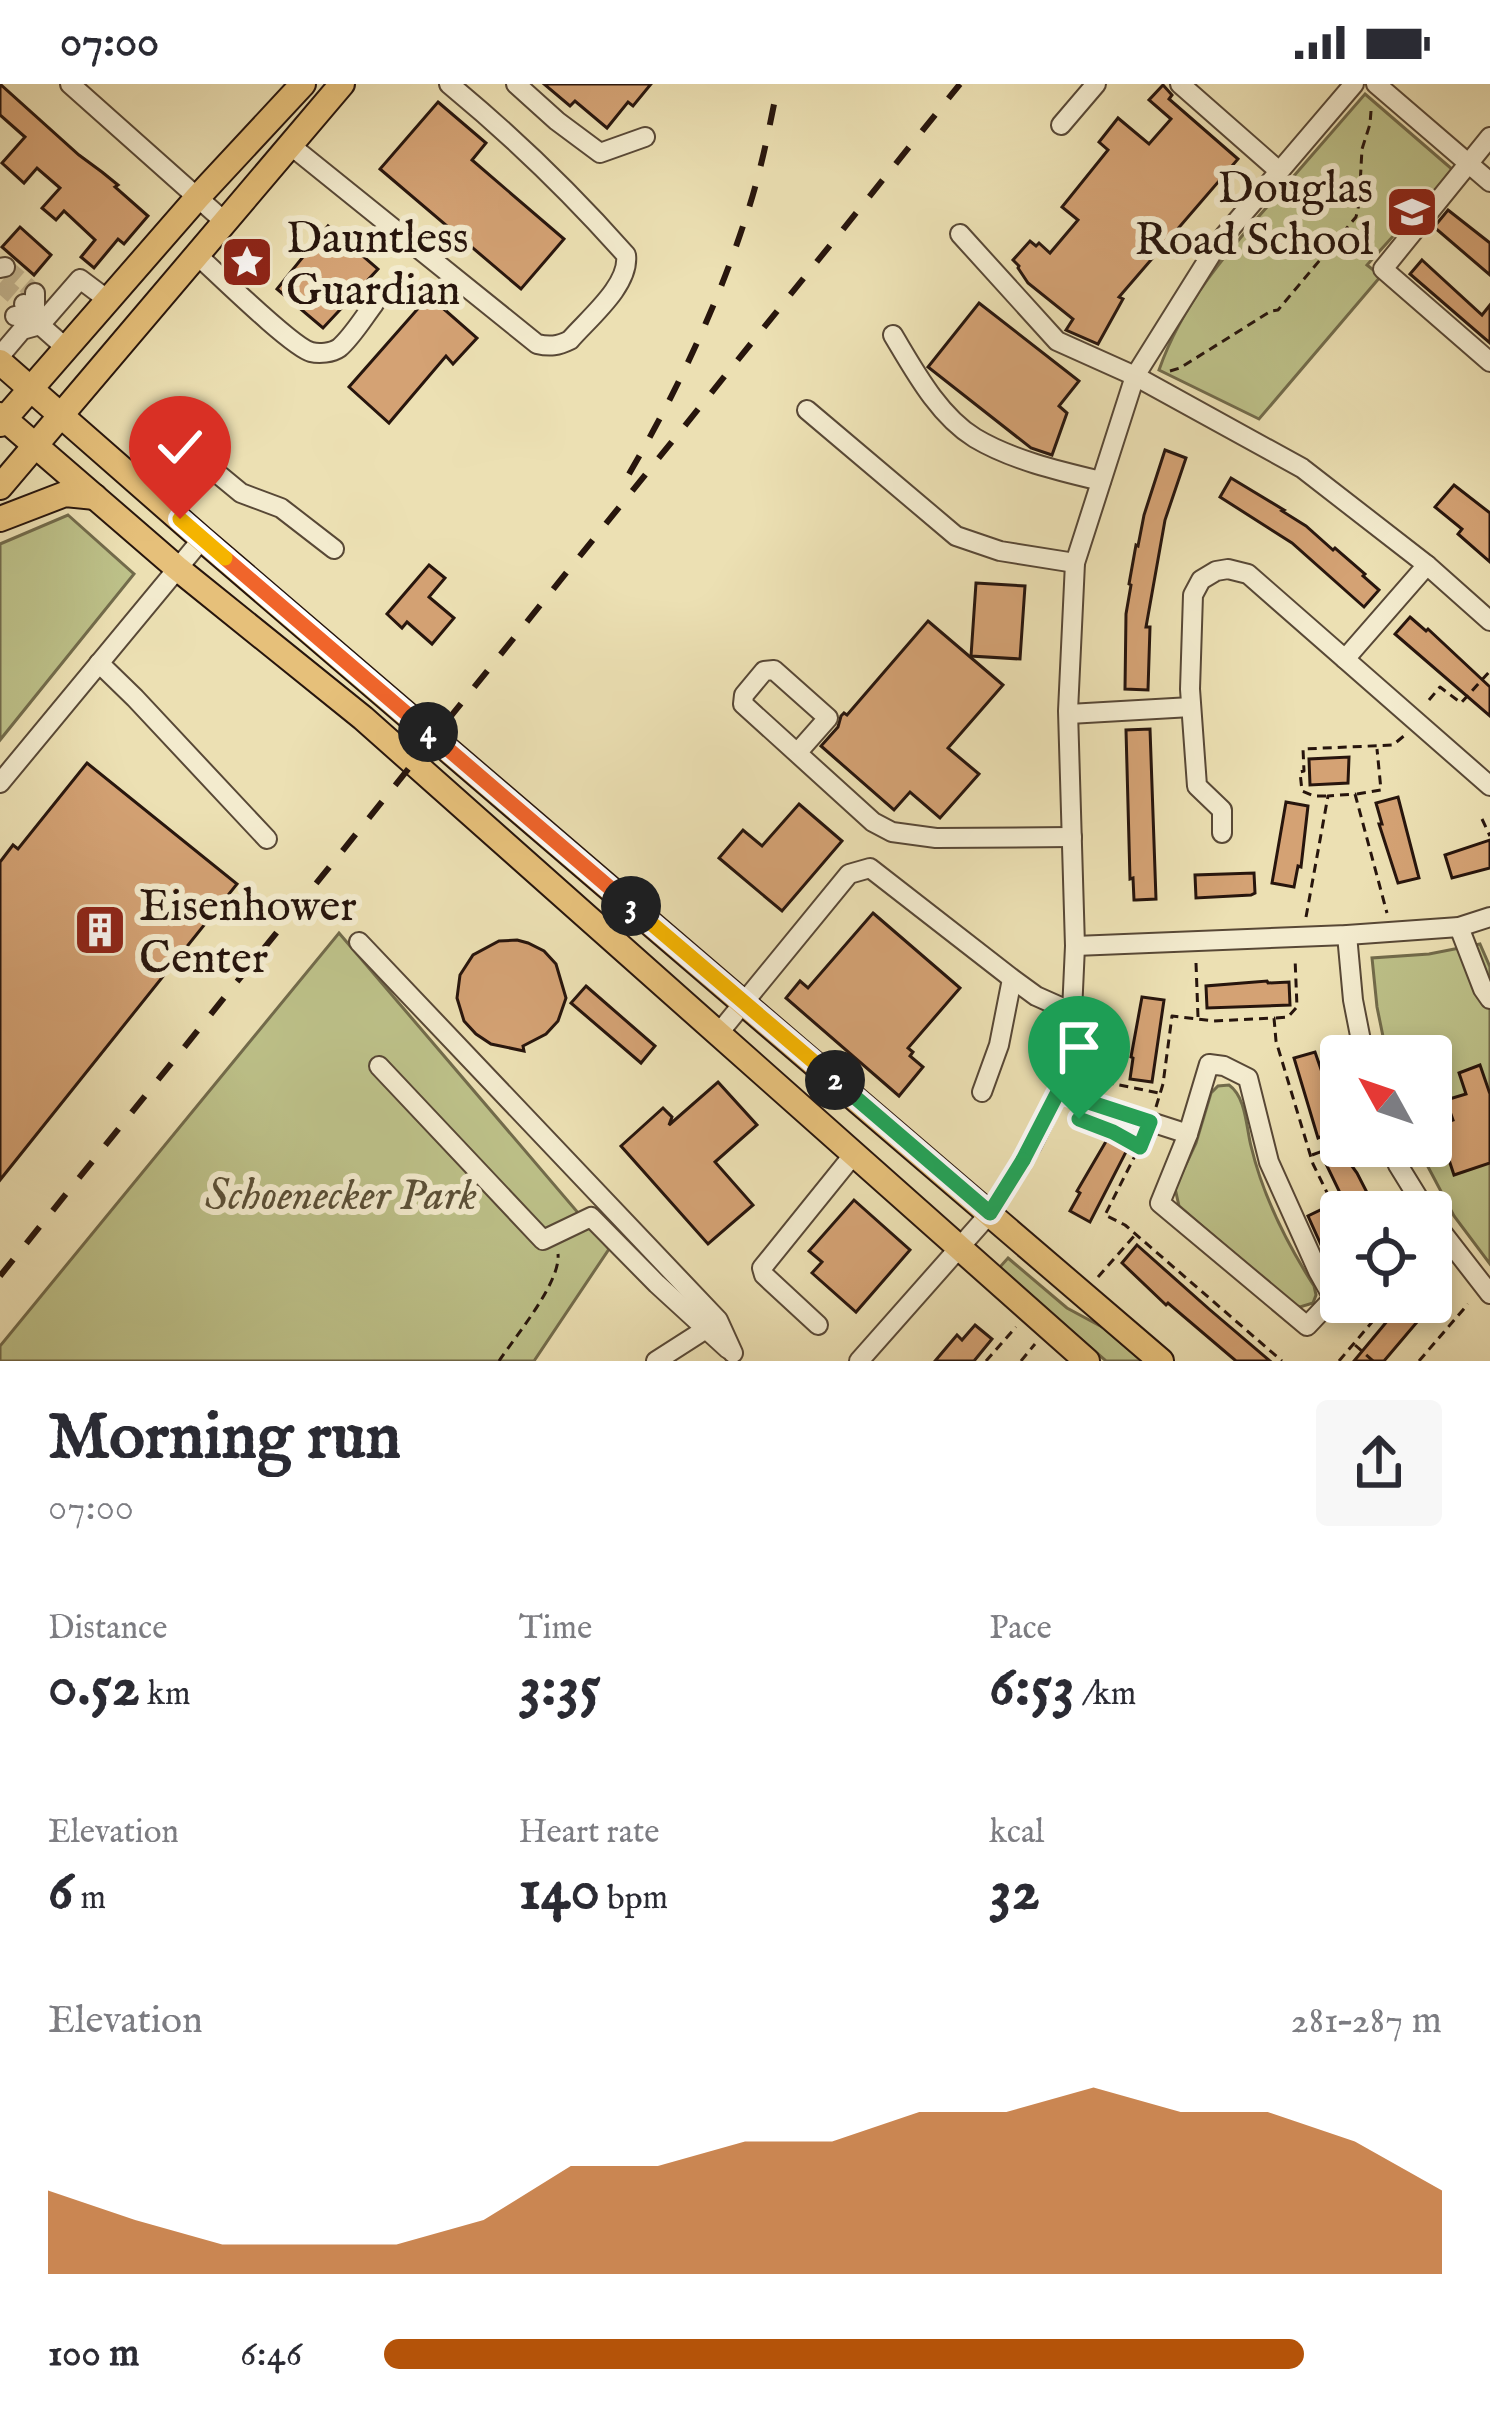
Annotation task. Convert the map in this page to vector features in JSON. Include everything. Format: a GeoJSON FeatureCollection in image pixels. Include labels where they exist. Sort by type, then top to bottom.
{"type":"FeatureCollection","features":[{"type":"Feature","properties":{"kind":"main road"},"geometry":{"type":"LineString","coordinates":[[303,84],[2,420],[363,718],[1087,1361]]}},
{"type":"Feature","properties":{"kind":"main road"},"geometry":{"type":"LineString","coordinates":[[0,487],[342,84]]}},
{"type":"Feature","properties":{"kind":"main road"},"geometry":{"type":"LineString","coordinates":[[0,359],[202,539],[1161,1361]]}},
{"type":"Feature","properties":{"kind":"main road"},"geometry":{"type":"LineString","coordinates":[[0,519],[65,494],[96,497]]}},
{"type":"Feature","properties":{"kind":"street"},"geometry":{"type":"LineString","coordinates":[[70,84],[225,222]]}},
{"type":"Feature","properties":{"kind":"street"},"geometry":{"type":"LineString","coordinates":[[290,145],[536,344],[561,345],[618,286],[626,273],[626,255],[449,84]]}},
{"type":"Feature","properties":{"kind":"street"},"geometry":{"type":"LineString","coordinates":[[516,84],[600,153],[645,137]]}},
{"type":"Feature","properties":{"kind":"street"},"geometry":{"type":"LineString","coordinates":[[1060,124],[1096,84]]}},
{"type":"Feature","properties":{"kind":"street"},"geometry":{"type":"LineString","coordinates":[[1180,84],[1279,171]]}},
{"type":"Feature","properties":{"kind":"street"},"geometry":{"type":"LineString","coordinates":[[859,1361],[990,1213],[1058,1092],[1072,1012],[1075,946],[1069,714],[1076,563],[1135,376],[1219,242],[1354,84]]}},
{"type":"Feature","properties":{"kind":"street"},"geometry":{"type":"LineString","coordinates":[[1376,84],[1490,182]]}},
{"type":"Feature","properties":{"kind":"street"},"geometry":{"type":"LineString","coordinates":[[1490,137],[1383,269],[1490,362]]}},
{"type":"Feature","properties":{"kind":"street"},"geometry":{"type":"LineString","coordinates":[[960,234],[1057,341],[1135,376],[1302,468],[1490,622]]}},
{"type":"Feature","properties":{"kind":"street"},"geometry":{"type":"LineString","coordinates":[[197,255],[284,333],[314,353],[338,348],[374,304]]}},
{"type":"Feature","properties":{"kind":"street"},"geometry":{"type":"LineString","coordinates":[[0,359],[22,330],[30,310],[80,279],[108,300]]}},
{"type":"Feature","properties":{"kind":"street"},"geometry":{"type":"LineString","coordinates":[[30,310],[66,348]]}},
{"type":"Feature","properties":{"kind":"street"},"geometry":{"type":"LineString","coordinates":[[892,334],[939,405],[972,436],[1060,471],[1100,481]]}},
{"type":"Feature","properties":{"kind":"street"},"geometry":{"type":"LineString","coordinates":[[807,410],[956,536],[1000,550],[1076,563]]}},
{"type":"Feature","properties":{"kind":"street"},"geometry":{"type":"LineString","coordinates":[[163,504],[201,460],[241,493],[281,508],[334,549]]}},
{"type":"Feature","properties":{"kind":"street"},"geometry":{"type":"LineString","coordinates":[[0,783],[202,539]]}},
{"type":"Feature","properties":{"kind":"street"},"geometry":{"type":"LineString","coordinates":[[1346,659],[1426,565]]}},
{"type":"Feature","properties":{"kind":"street"},"geometry":{"type":"LineString","coordinates":[[1222,833],[1222,810],[1197,786],[1191,707],[1193,595],[1201,580],[1216,571],[1248,574],[1490,785]]}},
{"type":"Feature","properties":{"kind":"street"},"geometry":{"type":"LineString","coordinates":[[99,663],[267,839]]}},
{"type":"Feature","properties":{"kind":"street"},"geometry":{"type":"LineString","coordinates":[[797,753],[828,718],[774,670],[764,671],[744,695],[743,704],[797,753],[874,822],[892,832],[936,838],[1072,837]]}},
{"type":"Feature","properties":{"kind":"street"},"geometry":{"type":"LineString","coordinates":[[1069,714],[1191,707]]}},
{"type":"Feature","properties":{"kind":"street"},"geometry":{"type":"LineString","coordinates":[[718,1034],[849,874],[869,868],[1012,979],[1072,1012]]}},
{"type":"Feature","properties":{"kind":"street"},"geometry":{"type":"LineString","coordinates":[[1075,946],[1347,935],[1460,927],[1490,917]]}},
{"type":"Feature","properties":{"kind":"street"},"geometry":{"type":"LineString","coordinates":[[1460,927],[1490,1000]]}},
{"type":"Feature","properties":{"kind":"street"},"geometry":{"type":"LineString","coordinates":[[1347,935],[1360,1035]]}},
{"type":"Feature","properties":{"kind":"street"},"geometry":{"type":"LineString","coordinates":[[359,942],[718,1320],[736,1357]]}},
{"type":"Feature","properties":{"kind":"street"},"geometry":{"type":"LineString","coordinates":[[982,1092],[1000,1045],[1012,979]]}},
{"type":"Feature","properties":{"kind":"street"},"geometry":{"type":"LineString","coordinates":[[1320,1273],[1269,1162],[1248,1078],[1209,1064],[1160,1203],[1307,1326],[1320,1312]]}},
{"type":"Feature","properties":{"kind":"street"},"geometry":{"type":"LineString","coordinates":[[379,1066],[544,1240],[591,1217],[736,1357]]}},
{"type":"Feature","properties":{"kind":"street"},"geometry":{"type":"LineString","coordinates":[[1058,1092],[1188,1134]]}},
{"type":"Feature","properties":{"kind":"street"},"geometry":{"type":"LineString","coordinates":[[818,1325],[762,1268],[854,1154]]}},
{"type":"Feature","properties":{"kind":"street"},"geometry":{"type":"LineString","coordinates":[[1452,1256],[1490,1294]]}},
{"type":"Feature","properties":{"kind":"street"},"geometry":{"type":"LineString","coordinates":[[656,1361],[706,1329]]}},
{"type":"Feature","properties":{"kind":"path"},"geometry":{"type":"LineString","coordinates":[[1170,371],[1278,310],[1350,226],[1359,204],[1370,111]]}},
{"type":"Feature","properties":{"kind":"path"},"geometry":{"type":"LineString","coordinates":[[1429,700],[1440,687],[1462,703],[1490,670]]}},
{"type":"Feature","properties":{"kind":"path"},"geometry":{"type":"LineString","coordinates":[[1377,746],[1381,790],[1328,796],[1302,791],[1303,748],[1398,743],[1417,722]]}},
{"type":"Feature","properties":{"kind":"path"},"geometry":{"type":"LineString","coordinates":[[1355,794],[1387,913]]}},
{"type":"Feature","properties":{"kind":"path"},"geometry":{"type":"LineString","coordinates":[[1306,917],[1328,796]]}},
{"type":"Feature","properties":{"kind":"path"},"geometry":{"type":"LineString","coordinates":[[1482,818],[1490,836]]}},
{"type":"Feature","properties":{"kind":"path"},"geometry":{"type":"LineString","coordinates":[[1282,1361],[1136,1234],[1105,1215],[1140,1147],[1160,1093],[1172,1016],[1214,1022],[1288,1017],[1297,1007],[1295,958]]}},
{"type":"Feature","properties":{"kind":"path"},"geometry":{"type":"LineString","coordinates":[[1196,963],[1198,1019]]}},
{"type":"Feature","properties":{"kind":"path"},"geometry":{"type":"LineString","coordinates":[[1274,1018],[1276,1041],[1311,1156],[1327,1191]]}},
{"type":"Feature","properties":{"kind":"path"},"geometry":{"type":"LineString","coordinates":[[1090,1079],[1160,1093]]}},
{"type":"Feature","properties":{"kind":"path"},"geometry":{"type":"LineString","coordinates":[[1079,1119],[1140,1147]]}},
{"type":"Feature","properties":{"kind":"path"},"geometry":{"type":"LineString","coordinates":[[1311,1156],[1320,1152]]}},
{"type":"Feature","properties":{"kind":"path"},"geometry":{"type":"LineString","coordinates":[[499,1361],[559,1264],[555,1234]]}},
{"type":"Feature","properties":{"kind":"path"},"geometry":{"type":"LineString","coordinates":[[1097,1278],[1136,1234]]}},
{"type":"Feature","properties":{"kind":"path"},"geometry":{"type":"LineString","coordinates":[[1419,1361],[1468,1304]]}},
{"type":"Feature","properties":{"kind":"path"},"geometry":{"type":"LineString","coordinates":[[1339,1361],[1371,1323]]}},
{"type":"Feature","properties":{"kind":"path"},"geometry":{"type":"LineString","coordinates":[[986,1361],[1016,1327]]}},
{"type":"Feature","properties":{"kind":"path"},"geometry":{"type":"LineString","coordinates":[[1021,1361],[1036,1343]]}},
{"type":"Feature","properties":{"kind":"path"},"geometry":{"type":"LineString","coordinates":[[1353,1344],[1373,1361]]}},
{"type":"Feature","properties":{"kind":"green space"},"geometry":{"type":"Polygon","coordinates":[[[1365,94],[1453,170],[1367,265],[1381,276],[1259,419],[1159,370],[1207,280],[1365,94]]]}},
{"type":"Feature","properties":{"kind":"green space"},"geometry":{"type":"Polygon","coordinates":[[[68,515],[134,574],[0,740],[0,544],[68,515]]]}},
{"type":"Feature","properties":{"kind":"green space","name":"Schoenecker Park"},"geometry":{"type":"Polygon","coordinates":[[[339,933],[609,1249],[534,1361],[0,1361],[0,1346],[339,933]]]}},
{"type":"Feature","properties":{"kind":"green space"},"geometry":{"type":"Polygon","coordinates":[[[1480,944],[1490,967],[1490,1264],[1452,1212],[1452,1191],[1441,1191],[1428,1167],[1452,1167],[1452,1035],[1383,1035],[1377,1007],[1372,958],[1480,944]]]}},
{"type":"Feature","properties":{"kind":"green space"},"geometry":{"type":"Polygon","coordinates":[[[1229,1085],[1242,1104],[1269,1201],[1314,1286],[1313,1303],[1293,1305],[1179,1206],[1175,1188],[1196,1143],[1211,1093],[1229,1085]]]}},
{"type":"Feature","properties":{"kind":"green space"},"geometry":{"type":"Polygon","coordinates":[[[1008,1258],[1067,1308],[1104,1328],[1142,1361],[1106,1361],[999,1268],[1008,1258]]]}},
{"type":"Feature","properties":{"kind":"building"},"geometry":{"type":"Polygon","coordinates":[[[0,84],[148,216],[124,244],[118,239],[94,268],[81,257],[95,240],[64,211],[56,220],[42,208],[60,188],[37,168],[24,183],[2,163],[25,137],[0,115],[0,84]]]}},
{"type":"Feature","properties":{"kind":"building"},"geometry":{"type":"Polygon","coordinates":[[[544,84],[651,84],[607,128],[575,101],[570,106],[544,84]]]}},
{"type":"Feature","properties":{"kind":"building"},"geometry":{"type":"Polygon","coordinates":[[[1163,85],[1172,95],[1169,99],[1238,159],[1119,297],[1123,299],[1098,344],[1066,330],[1073,319],[1028,283],[1013,260],[1030,241],[1050,253],[1078,220],[1062,207],[1108,150],[1099,142],[1118,118],[1149,144],[1171,119],[1149,100],[1163,85]]]}},
{"type":"Feature","properties":{"kind":"building"},"geometry":{"type":"Polygon","coordinates":[[[438,102],[486,143],[472,160],[564,239],[521,289],[380,169],[438,102]]]}},
{"type":"Feature","properties":{"kind":"building"},"geometry":{"type":"Polygon","coordinates":[[[1448,210],[1490,243],[1490,275],[1434,227],[1448,210]]]}},
{"type":"Feature","properties":{"kind":"building"},"geometry":{"type":"Polygon","coordinates":[[[328,226],[378,269],[323,328],[277,289],[328,226]]]}},
{"type":"Feature","properties":{"kind":"building"},"geometry":{"type":"Polygon","coordinates":[[[20,227],[51,255],[34,275],[2,247],[20,227]]]}},
{"type":"Feature","properties":{"kind":"building"},"geometry":{"type":"Polygon","coordinates":[[[1422,260],[1482,315],[1490,305],[1490,343],[1410,274],[1422,260]]]}},
{"type":"Feature","properties":{"kind":"building"},"geometry":{"type":"Polygon","coordinates":[[[429,296],[477,338],[453,364],[446,356],[389,423],[349,387],[429,296]]]}},
{"type":"Feature","properties":{"kind":"building"},"geometry":{"type":"Polygon","coordinates":[[[979,303],[1079,381],[1059,406],[1067,413],[1052,455],[1031,448],[928,367],[979,303]]]}},
{"type":"Feature","properties":{"kind":"building"},"geometry":{"type":"Polygon","coordinates":[[[1165,450],[1186,458],[1165,520],[1146,627],[1150,627],[1148,690],[1125,689],[1129,584],[1165,450]]]}},
{"type":"Feature","properties":{"kind":"building"},"geometry":{"type":"Polygon","coordinates":[[[1231,478],[1306,526],[1379,590],[1364,607],[1292,543],[1220,497],[1231,478]]]}},
{"type":"Feature","properties":{"kind":"building"},"geometry":{"type":"Polygon","coordinates":[[[1454,485],[1490,513],[1490,562],[1435,507],[1454,485]]]}},
{"type":"Feature","properties":{"kind":"building"},"geometry":{"type":"Polygon","coordinates":[[[429,565],[445,578],[429,597],[454,618],[432,644],[407,622],[402,628],[387,614],[429,565]]]}},
{"type":"Feature","properties":{"kind":"building"},"geometry":{"type":"Polygon","coordinates":[[[976,583],[1025,586],[1020,659],[971,656],[976,583]]]}},
{"type":"Feature","properties":{"kind":"building"},"geometry":{"type":"Polygon","coordinates":[[[1410,617],[1490,687],[1490,716],[1395,634],[1410,617]]]}},
{"type":"Feature","properties":{"kind":"building"},"geometry":{"type":"Polygon","coordinates":[[[928,621],[1003,685],[948,748],[979,774],[940,818],[910,792],[894,810],[821,746],[838,727],[841,716],[847,715],[928,621]]]}},
{"type":"Feature","properties":{"kind":"building"},"geometry":{"type":"Polygon","coordinates":[[[1150,729],[1156,899],[1134,900],[1126,730],[1150,729]]]}},
{"type":"Feature","properties":{"kind":"building"},"geometry":{"type":"Polygon","coordinates":[[[1349,757],[1348,783],[1310,785],[1309,759],[1349,757]]]}},
{"type":"Feature","properties":{"kind":"building","name":"Eisenhower Center"},"geometry":{"type":"Polygon","coordinates":[[[87,763],[237,884],[0,1180],[0,862],[13,845],[18,849],[87,763]]]}},
{"type":"Feature","properties":{"kind":"building"},"geometry":{"type":"Polygon","coordinates":[[[1398,797],[1419,878],[1398,883],[1376,803],[1398,797]]]}},
{"type":"Feature","properties":{"kind":"building"},"geometry":{"type":"Polygon","coordinates":[[[1286,802],[1308,806],[1294,887],[1272,883],[1286,802]]]}},
{"type":"Feature","properties":{"kind":"building"},"geometry":{"type":"Polygon","coordinates":[[[799,804],[842,841],[782,911],[719,858],[743,830],[762,846],[799,804]]]}},
{"type":"Feature","properties":{"kind":"building"},"geometry":{"type":"Polygon","coordinates":[[[1490,840],[1490,868],[1452,878],[1445,855],[1490,840]]]}},
{"type":"Feature","properties":{"kind":"building"},"geometry":{"type":"Polygon","coordinates":[[[1254,873],[1255,893],[1251,895],[1196,898],[1195,875],[1254,873]]]}},
{"type":"Feature","properties":{"kind":"building"},"geometry":{"type":"Polygon","coordinates":[[[873,913],[960,988],[908,1048],[923,1067],[899,1096],[786,998],[800,981],[808,988],[873,913]]]}},
{"type":"Feature","properties":{"kind":"building"},"geometry":{"type":"Polygon","coordinates":[[[517,940],[544,951],[556,964],[566,998],[558,1021],[546,1034],[523,1046],[524,1051],[491,1044],[476,1034],[464,1021],[457,998],[460,975],[473,955],[499,941],[517,940]]]}},
{"type":"Feature","properties":{"kind":"building"},"geometry":{"type":"Polygon","coordinates":[[[1289,982],[1290,1005],[1207,1008],[1206,986],[1289,982]]]}},
{"type":"Feature","properties":{"kind":"building"},"geometry":{"type":"Polygon","coordinates":[[[586,986],[655,1046],[641,1063],[571,1003],[586,986]]]}},
{"type":"Feature","properties":{"kind":"building"},"geometry":{"type":"Polygon","coordinates":[[[1142,997],[1164,1000],[1152,1082],[1130,1079],[1142,997]]]}},
{"type":"Feature","properties":{"kind":"building"},"geometry":{"type":"Polygon","coordinates":[[[1315,1052],[1320,1066],[1318,1138],[1294,1058],[1315,1052]]]}},
{"type":"Feature","properties":{"kind":"building"},"geometry":{"type":"Polygon","coordinates":[[[1480,1065],[1490,1094],[1490,1163],[1454,1175],[1452,1098],[1466,1094],[1459,1073],[1480,1065]]]}},
{"type":"Feature","properties":{"kind":"building"},"geometry":{"type":"Polygon","coordinates":[[[718,1082],[757,1125],[715,1162],[753,1205],[708,1244],[621,1146],[663,1108],[672,1117],[669,1125],[718,1082]]]}},
{"type":"Feature","properties":{"kind":"building"},"geometry":{"type":"Polygon","coordinates":[[[1108,1138],[1128,1148],[1090,1222],[1070,1211],[1108,1138]]]}},
{"type":"Feature","properties":{"kind":"building"},"geometry":{"type":"Polygon","coordinates":[[[1327,1167],[1353,1167],[1366,1191],[1339,1191],[1327,1167]]]}},
{"type":"Feature","properties":{"kind":"building"},"geometry":{"type":"Polygon","coordinates":[[[854,1200],[910,1250],[856,1312],[812,1273],[822,1262],[809,1251],[854,1200]]]}},
{"type":"Feature","properties":{"kind":"building"},"geometry":{"type":"Polygon","coordinates":[[[1320,1210],[1320,1243],[1308,1216],[1320,1210]]]}},
{"type":"Feature","properties":{"kind":"building"},"geometry":{"type":"Polygon","coordinates":[[[1137,1245],[1270,1361],[1236,1361],[1166,1305],[1122,1263],[1137,1245]]]}},
{"type":"Feature","properties":{"kind":"building"},"geometry":{"type":"Polygon","coordinates":[[[1386,1323],[1416,1323],[1384,1361],[1354,1361],[1386,1323]]]}},
{"type":"Feature","properties":{"kind":"building"},"geometry":{"type":"Polygon","coordinates":[[[975,1325],[992,1339],[974,1361],[935,1361],[957,1335],[962,1340],[975,1325]]]}},
{"type":"Feature","properties":{"kind":"tunnel"},"geometry":{"type":"LineString","coordinates":[[5,267],[35,293]]}},
{"type":"Feature","properties":{"kind":"tunnel"},"geometry":{"type":"LineString","coordinates":[[0,283],[24,304]]}},
{"type":"Feature","properties":{"kind":"railway"},"geometry":{"type":"LineString","coordinates":[[629,474],[679,382],[721,286],[755,187],[778,84]]}},
{"type":"Feature","properties":{"kind":"railway"},"geometry":{"type":"LineString","coordinates":[[0,1276],[960,84]]}},
{"type":"Feature","properties":{"kind":"place","name":"Douglas Road School"},"geometry":{"type":"Point","coordinates":[1412,212]}},
{"type":"Feature","properties":{"kind":"place","name":"Dauntless Guardian"},"geometry":{"type":"Point","coordinates":[247,262]}},
{"type":"Feature","properties":{"kind":"place","name":"Eisenhower Center"},"geometry":{"type":"Point","coordinates":[100,930]}},
{"type":"Feature","properties":{"kind":"route"},"geometry":{"type":"LineString","coordinates":[[180,519],[990,1213],[1058,1092],[1150,1122],[1140,1147],[1079,1119]]}}]}
